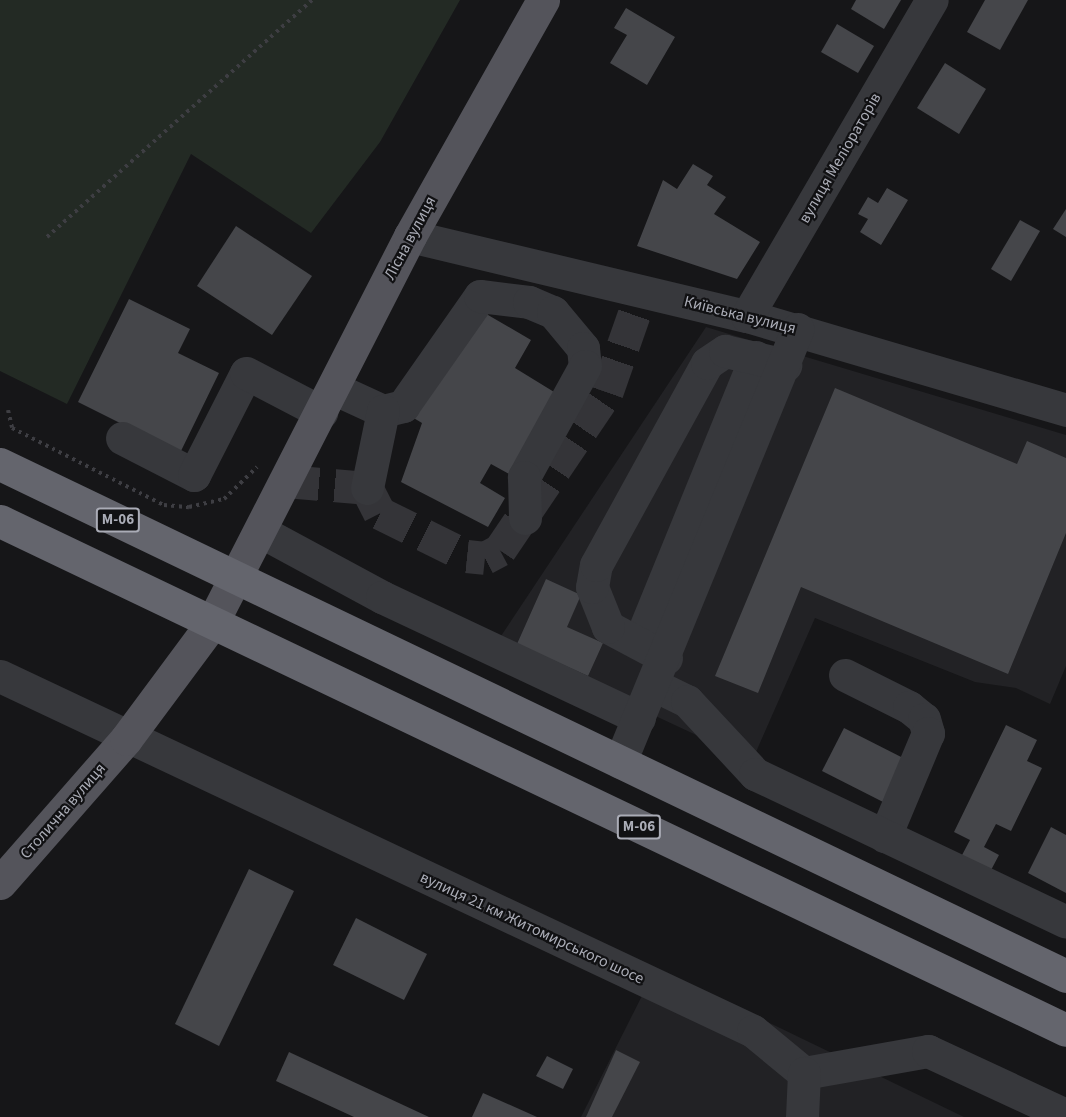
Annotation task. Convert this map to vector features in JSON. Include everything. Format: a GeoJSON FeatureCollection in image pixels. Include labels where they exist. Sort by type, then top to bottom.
{"type":"FeatureCollection","features":[{"type":"Feature","properties":{"kind":"highway","name":"М-06"},"geometry":{"type":"LineString","coordinates":[[0,464],[1066,976]]}},
{"type":"Feature","properties":{"kind":"highway","name":"М-06"},"geometry":{"type":"LineString","coordinates":[[0,521],[1066,1030]]}},
{"type":"Feature","properties":{"kind":"main road","name":"Лісна вулиця"},"geometry":{"type":"LineString","coordinates":[[212,623],[410,236],[543,0]]}},
{"type":"Feature","properties":{"kind":"main road","name":"Столична вулиця"},"geometry":{"type":"LineString","coordinates":[[0,883],[126,739],[212,623]]}},
{"type":"Feature","properties":{"kind":"street","name":"вулиця Меліораторів"},"geometry":{"type":"LineString","coordinates":[[747,316],[932,0]]}},
{"type":"Feature","properties":{"kind":"street","name":"Київська вулиця"},"geometry":{"type":"LineString","coordinates":[[410,236],[798,329],[1066,410]]}},
{"type":"Feature","properties":{"kind":"street"},"geometry":{"type":"LineString","coordinates":[[122,438],[194,475],[246,373],[327,400],[383,411],[404,406],[415,396],[469,304],[480,296],[529,302],[553,312],[583,348],[585,366],[524,477],[525,518]]}},
{"type":"Feature","properties":{"kind":"street"},"geometry":{"type":"LineString","coordinates":[[620,762],[639,718],[653,662],[770,361],[798,329]]}},
{"type":"Feature","properties":{"kind":"street"},"geometry":{"type":"LineString","coordinates":[[770,361],[725,351],[706,363],[596,565],[592,587],[597,609],[608,627],[653,662],[755,774],[1066,922]]}},
{"type":"Feature","properties":{"kind":"street"},"geometry":{"type":"LineString","coordinates":[[367,488],[383,411]]}},
{"type":"Feature","properties":{"kind":"street"},"geometry":{"type":"LineString","coordinates":[[260,531],[382,597],[639,718]]}},
{"type":"Feature","properties":{"kind":"street"},"geometry":{"type":"LineString","coordinates":[[844,675],[909,707],[924,719],[928,733],[885,836]]}},
{"type":"Feature","properties":{"kind":"street","name":"вулиця 21 км Житомирського шосе"},"geometry":{"type":"LineString","coordinates":[[0,676],[126,739],[753,1031],[804,1073]]}},
{"type":"Feature","properties":{"kind":"street"},"geometry":{"type":"LineString","coordinates":[[802,1117],[804,1073],[928,1051],[1066,1115]]}},
{"type":"Feature","properties":{"kind":"path"},"geometry":{"type":"LineString","coordinates":[[47,237],[312,0]]}},
{"type":"Feature","properties":{"kind":"shaded area"},"geometry":{"type":"Polygon","coordinates":[[[0,0],[460,0],[380,142],[311,233],[191,154],[67,404],[0,371],[0,0]]]}},
{"type":"Feature","properties":{"kind":"shaded area"},"geometry":{"type":"Polygon","coordinates":[[[706,327],[1066,435],[1066,666],[1050,704],[1016,688],[975,682],[815,618],[752,761],[497,642],[706,327]]]}},
{"type":"Feature","properties":{"kind":"shaded area"},"geometry":{"type":"Polygon","coordinates":[[[656,968],[964,1117],[581,1117],[656,968]]]}},
{"type":"Feature","properties":{"kind":"building"},"geometry":{"type":"Polygon","coordinates":[[[856,0],[901,0],[884,29],[851,9],[856,0]]]}},
{"type":"Feature","properties":{"kind":"building"},"geometry":{"type":"Polygon","coordinates":[[[985,0],[1028,0],[1000,50],[967,32],[985,0]]]}},
{"type":"Feature","properties":{"kind":"building"},"geometry":{"type":"Polygon","coordinates":[[[626,8],[675,37],[647,85],[610,63],[627,35],[614,28],[626,8]]]}},
{"type":"Feature","properties":{"kind":"building"},"geometry":{"type":"Polygon","coordinates":[[[837,24],[874,46],[858,73],[821,52],[837,24]]]}},
{"type":"Feature","properties":{"kind":"building"},"geometry":{"type":"Polygon","coordinates":[[[945,63],[986,89],[959,134],[917,108],[945,63]]]}},
{"type":"Feature","properties":{"kind":"building"},"geometry":{"type":"Polygon","coordinates":[[[693,164],[713,176],[707,185],[726,197],[714,214],[760,242],[737,279],[637,246],[663,180],[677,189],[693,164]]]}},
{"type":"Feature","properties":{"kind":"building"},"geometry":{"type":"Polygon","coordinates":[[[887,188],[908,200],[881,245],[860,232],[868,219],[858,214],[868,197],[878,203],[887,188]]]}},
{"type":"Feature","properties":{"kind":"building"},"geometry":{"type":"Polygon","coordinates":[[[1066,209],[1066,237],[1053,229],[1066,209]]]}},
{"type":"Feature","properties":{"kind":"building"},"geometry":{"type":"Polygon","coordinates":[[[1020,220],[1040,231],[1011,281],[991,269],[1020,220]]]}},
{"type":"Feature","properties":{"kind":"building"},"geometry":{"type":"Polygon","coordinates":[[[236,226],[312,276],[272,335],[197,286],[236,226]]]}},
{"type":"Feature","properties":{"kind":"building"},"geometry":{"type":"Polygon","coordinates":[[[129,299],[190,329],[178,353],[219,373],[180,453],[78,402],[129,299]]]}},
{"type":"Feature","properties":{"kind":"building"},"geometry":{"type":"Polygon","coordinates":[[[476,308],[531,340],[515,368],[559,395],[511,475],[491,464],[480,483],[505,498],[488,527],[401,482],[422,423],[412,417],[476,308]]]}},
{"type":"Feature","properties":{"kind":"building"},"geometry":{"type":"Polygon","coordinates":[[[835,388],[1017,464],[1027,441],[1066,458],[1066,533],[1008,674],[801,587],[758,693],[715,676],[835,388]]]}},
{"type":"Feature","properties":{"kind":"building"},"geometry":{"type":"Polygon","coordinates":[[[546,579],[581,595],[567,627],[603,643],[588,676],[517,644],[546,579]]]}},
{"type":"Feature","properties":{"kind":"building"},"geometry":{"type":"Polygon","coordinates":[[[1006,725],[1037,740],[1027,761],[1042,768],[1011,831],[996,824],[984,847],[999,855],[990,872],[961,857],[970,840],[954,832],[1006,725]]]}},
{"type":"Feature","properties":{"kind":"building"},"geometry":{"type":"Polygon","coordinates":[[[844,728],[911,762],[889,805],[822,771],[844,728]]]}},
{"type":"Feature","properties":{"kind":"building"},"geometry":{"type":"Polygon","coordinates":[[[1051,827],[1066,835],[1066,893],[1028,873],[1051,827]]]}},
{"type":"Feature","properties":{"kind":"building"},"geometry":{"type":"Polygon","coordinates":[[[249,869],[294,891],[219,1046],[175,1024],[249,869]]]}},
{"type":"Feature","properties":{"kind":"building"},"geometry":{"type":"Polygon","coordinates":[[[356,918],[427,954],[404,1000],[333,965],[356,918]]]}},
{"type":"Feature","properties":{"kind":"building"},"geometry":{"type":"Polygon","coordinates":[[[616,1050],[640,1062],[612,1117],[586,1117],[616,1050]]]}},
{"type":"Feature","properties":{"kind":"building"},"geometry":{"type":"Polygon","coordinates":[[[289,1052],[429,1117],[354,1117],[276,1081],[289,1052]]]}},
{"type":"Feature","properties":{"kind":"building"},"geometry":{"type":"Polygon","coordinates":[[[547,1056],[573,1069],[563,1089],[536,1076],[547,1056]]]}},
{"type":"Feature","properties":{"kind":"building"},"geometry":{"type":"Polygon","coordinates":[[[483,1093],[537,1117],[472,1117],[483,1093]]]}},
{"type":"Feature","properties":{"kind":"tunnel"},"geometry":{"type":"LineString","coordinates":[[286,481],[367,488],[380,513],[467,556],[485,558],[500,550],[607,392],[642,292]]}}]}
